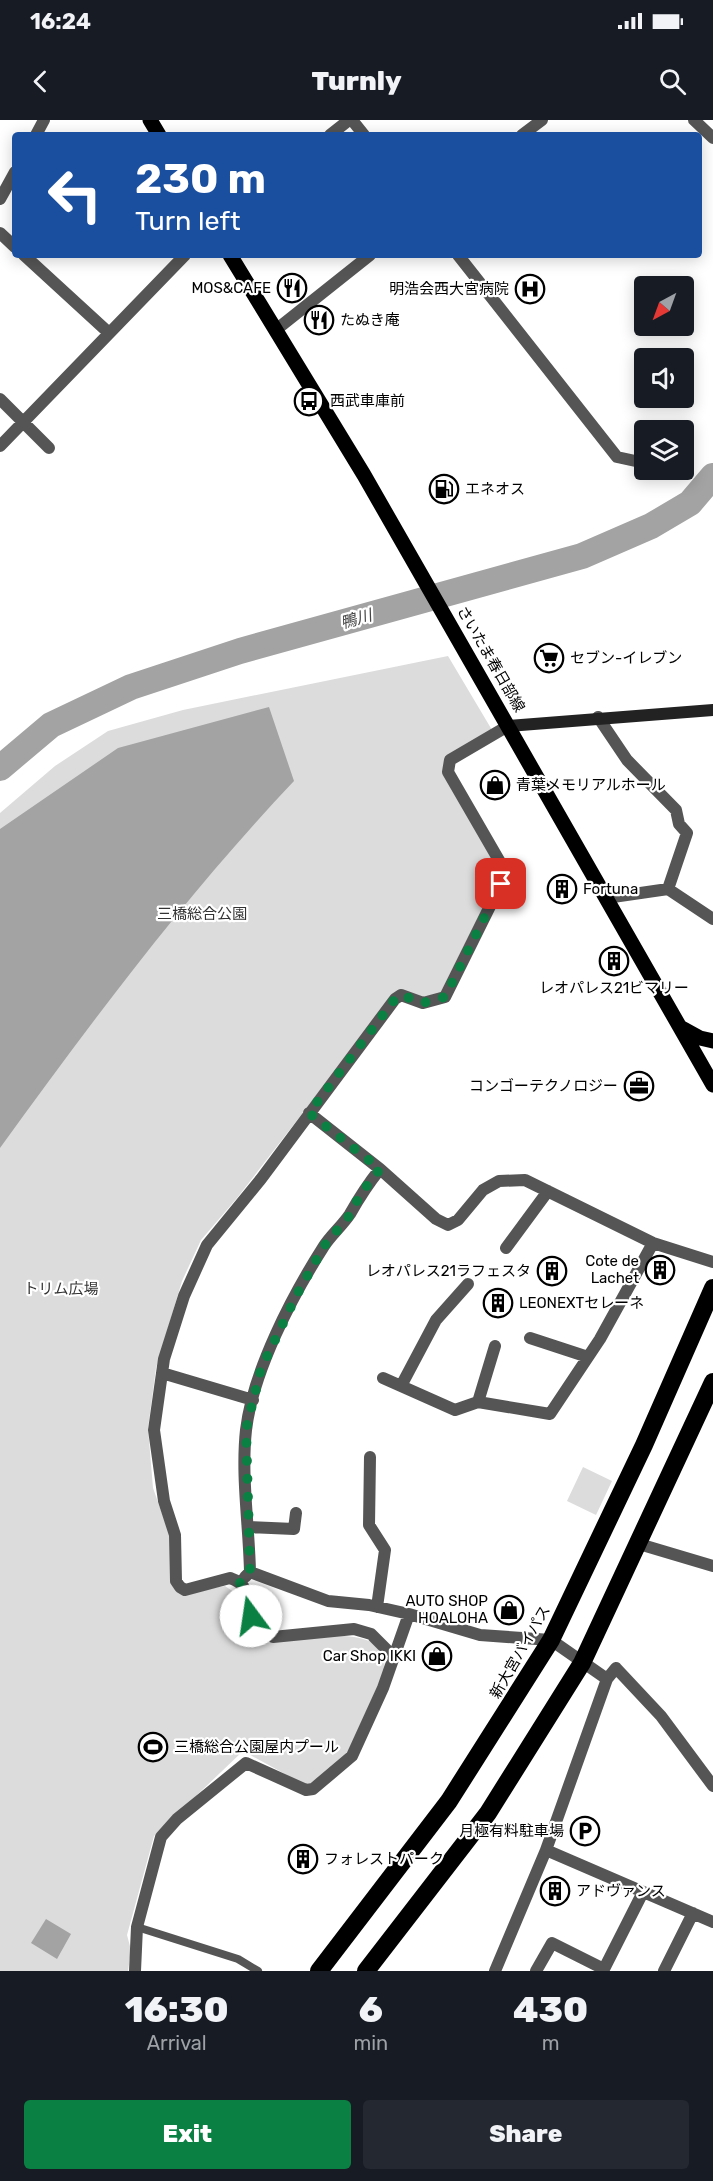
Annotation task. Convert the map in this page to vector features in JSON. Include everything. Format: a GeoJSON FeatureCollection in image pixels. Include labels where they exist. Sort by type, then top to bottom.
{"type":"FeatureCollection","features":[{"type":"Feature","properties":{"kind":"highway","name":"新大宮バイパス"},"geometry":{"type":"LineString","coordinates":[[319,1971],[449,1801],[551,1640],[644,1445],[713,1288]]}},
{"type":"Feature","properties":{"kind":"highway"},"geometry":{"type":"LineString","coordinates":[[366,1971],[488,1813],[582,1663],[713,1382]]}},
{"type":"Feature","properties":{"kind":"main road","name":"さいたま春日部線"},"geometry":{"type":"LineString","coordinates":[[232,258],[277,329],[411,557],[713,1085]]}},
{"type":"Feature","properties":{"kind":"main road"},"geometry":{"type":"LineString","coordinates":[[680,1027],[700,1038],[713,1041]]}},
{"type":"Feature","properties":{"kind":"street"},"geometry":{"type":"LineString","coordinates":[[334,132],[350,120],[361,132]]}},
{"type":"Feature","properties":{"kind":"street"},"geometry":{"type":"LineString","coordinates":[[526,132],[542,120]]}},
{"type":"Feature","properties":{"kind":"street"},"geometry":{"type":"LineString","coordinates":[[694,120],[713,138]]}},
{"type":"Feature","properties":{"kind":"street"},"geometry":{"type":"LineString","coordinates":[[0,199],[12,177]]}},
{"type":"Feature","properties":{"kind":"street"},"geometry":{"type":"LineString","coordinates":[[0,233],[12,244]]}},
{"type":"Feature","properties":{"kind":"street"},"geometry":{"type":"LineString","coordinates":[[27,258],[109,333]]}},
{"type":"Feature","properties":{"kind":"street"},"geometry":{"type":"LineString","coordinates":[[0,446],[181,258]]}},
{"type":"Feature","properties":{"kind":"street"},"geometry":{"type":"LineString","coordinates":[[277,329],[366,258]]}},
{"type":"Feature","properties":{"kind":"street"},"geometry":{"type":"LineString","coordinates":[[460,258],[617,457],[634,461]]}},
{"type":"Feature","properties":{"kind":"street"},"geometry":{"type":"LineString","coordinates":[[0,399],[49,448]]}},
{"type":"Feature","properties":{"kind":"street"},"geometry":{"type":"LineString","coordinates":[[394,1657],[371,1634],[354,1629],[273,1637],[251,1616],[247,1591],[240,1583],[230,1578],[185,1590],[176,1581],[175,1535],[164,1501],[154,1430],[162,1373],[184,1296],[207,1245],[261,1179],[395,999],[401,995],[423,1003],[445,997],[466,956],[501,884],[500,862],[448,772],[450,760],[508,726],[598,717],[713,710]]}},
{"type":"Feature","properties":{"kind":"street"},"geometry":{"type":"LineString","coordinates":[[598,717],[627,760],[676,810],[679,824],[687,833],[668,889]]}},
{"type":"Feature","properties":{"kind":"street"},"geometry":{"type":"LineString","coordinates":[[606,898],[668,889],[713,920]]}},
{"type":"Feature","properties":{"kind":"street"},"geometry":{"type":"LineString","coordinates":[[309,1113],[380,1169],[436,1219],[448,1225],[458,1220],[483,1190],[499,1181],[525,1180],[653,1243],[713,1262]]}},
{"type":"Feature","properties":{"kind":"street"},"geometry":{"type":"LineString","coordinates":[[240,1583],[250,1572],[245,1468],[246,1429],[261,1369],[296,1296],[324,1246],[349,1216],[362,1192],[380,1169]]}},
{"type":"Feature","properties":{"kind":"street"},"geometry":{"type":"LineString","coordinates":[[506,1248],[548,1191]]}},
{"type":"Feature","properties":{"kind":"street"},"geometry":{"type":"LineString","coordinates":[[383,1378],[455,1410],[478,1402],[550,1414],[588,1357],[653,1243]]}},
{"type":"Feature","properties":{"kind":"street"},"geometry":{"type":"LineString","coordinates":[[401,1386],[436,1320],[468,1284]]}},
{"type":"Feature","properties":{"kind":"street"},"geometry":{"type":"LineString","coordinates":[[530,1338],[588,1357]]}},
{"type":"Feature","properties":{"kind":"street"},"geometry":{"type":"LineString","coordinates":[[478,1402],[495,1346]]}},
{"type":"Feature","properties":{"kind":"street"},"geometry":{"type":"LineString","coordinates":[[162,1373],[253,1400]]}},
{"type":"Feature","properties":{"kind":"street"},"geometry":{"type":"LineString","coordinates":[[370,1457],[369,1525],[385,1550],[377,1607]]}},
{"type":"Feature","properties":{"kind":"street"},"geometry":{"type":"LineString","coordinates":[[249,1527],[294,1529],[296,1513]]}},
{"type":"Feature","properties":{"kind":"street"},"geometry":{"type":"LineString","coordinates":[[639,1544],[713,1566]]}},
{"type":"Feature","properties":{"kind":"street"},"geometry":{"type":"LineString","coordinates":[[250,1572],[328,1601],[410,1614],[480,1635],[551,1640],[607,1679]]}},
{"type":"Feature","properties":{"kind":"street"},"geometry":{"type":"LineString","coordinates":[[135,1971],[137,1927],[161,1837],[177,1820],[246,1763],[300,1788],[313,1789],[352,1756],[383,1688],[410,1614]]}},
{"type":"Feature","properties":{"kind":"street"},"geometry":{"type":"LineString","coordinates":[[495,1971],[546,1850],[607,1679],[616,1668],[661,1716],[713,1786]]}},
{"type":"Feature","properties":{"kind":"street"},"geometry":{"type":"LineString","coordinates":[[546,1850],[713,1922]]}},
{"type":"Feature","properties":{"kind":"street"},"geometry":{"type":"LineString","coordinates":[[537,1971],[552,1943],[604,1970],[643,1892]]}},
{"type":"Feature","properties":{"kind":"street"},"geometry":{"type":"LineString","coordinates":[[664,1971],[693,1913]]}},
{"type":"Feature","properties":{"kind":"lane"},"geometry":{"type":"LineString","coordinates":[[137,1927],[238,1959],[258,1971]]}},
{"type":"Feature","properties":{"kind":"green space","name":"三橋総合公園"},"geometry":{"type":"Polygon","coordinates":[[[448,656],[492,730],[443,771],[494,863],[493,887],[440,994],[424,999],[396,992],[237,1198],[201,1240],[182,1281],[156,1368],[148,1428],[153,1488],[170,1536],[184,1593],[225,1586],[241,1597],[247,1621],[268,1642],[321,1636],[361,1638],[375,1645],[384,1656],[383,1674],[346,1756],[312,1784],[305,1785],[243,1751],[154,1836],[127,1935],[131,1950],[128,1971],[0,1971],[0,813],[55,766],[108,731],[183,710],[448,656]]]}},
{"type":"Feature","properties":{"kind":"green space"},"geometry":{"type":"Polygon","coordinates":[[[583,1467],[612,1481],[596,1515],[567,1501],[583,1467]]]}},
{"type":"Feature","properties":{"kind":"shaded area"},"geometry":{"type":"Polygon","coordinates":[[[269,707],[294,781],[215,869],[141,960],[0,1148],[0,829],[118,748],[269,707]]]}},
{"type":"Feature","properties":{"kind":"shaded area"},"geometry":{"type":"Polygon","coordinates":[[[46,1919],[71,1934],[57,1959],[31,1943],[46,1919]]]}},
{"type":"Feature","properties":{"kind":"waterway","name":"鴨川"},"geometry":{"type":"LineString","coordinates":[[0,768],[51,725],[131,687],[240,651],[582,556],[651,526],[690,503],[713,476]]}},
{"type":"Feature","properties":{"kind":"place","name":"MOS&CAFE"},"geometry":{"type":"Point","coordinates":[292,288]}},
{"type":"Feature","properties":{"kind":"place","name":"明浩会西大宮病院"},"geometry":{"type":"Point","coordinates":[530,289]}},
{"type":"Feature","properties":{"kind":"place","name":"たぬき庵"},"geometry":{"type":"Point","coordinates":[319,320]}},
{"type":"Feature","properties":{"kind":"place","name":"西武車庫前"},"geometry":{"type":"Point","coordinates":[309,401]}},
{"type":"Feature","properties":{"kind":"place","name":"エネオス"},"geometry":{"type":"Point","coordinates":[444,489]}},
{"type":"Feature","properties":{"kind":"place","name":"セブン-イレブン"},"geometry":{"type":"Point","coordinates":[549,658]}},
{"type":"Feature","properties":{"kind":"place","name":"青葉メモリアルホール"},"geometry":{"type":"Point","coordinates":[495,785]}},
{"type":"Feature","properties":{"kind":"place","name":"Fortuna"},"geometry":{"type":"Point","coordinates":[562,889]}},
{"type":"Feature","properties":{"kind":"place","name":"レオパレス21ビマリー"},"geometry":{"type":"Point","coordinates":[614,961]}},
{"type":"Feature","properties":{"kind":"place","name":"コンゴーテクノロジー"},"geometry":{"type":"Point","coordinates":[639,1086]}},
{"type":"Feature","properties":{"kind":"place","name":"Cote de Lachet"},"geometry":{"type":"Point","coordinates":[660,1270]}},
{"type":"Feature","properties":{"kind":"place","name":"レオパレス21ラフェスタ"},"geometry":{"type":"Point","coordinates":[552,1271]}},
{"type":"Feature","properties":{"kind":"place","name":"LEONEXTセレーネ"},"geometry":{"type":"Point","coordinates":[498,1303]}},
{"type":"Feature","properties":{"kind":"place","name":"AUTO SHOP HOALOHA"},"geometry":{"type":"Point","coordinates":[509,1610]}},
{"type":"Feature","properties":{"kind":"place","name":"Car Shop IKKI"},"geometry":{"type":"Point","coordinates":[437,1656]}},
{"type":"Feature","properties":{"kind":"place","name":"三橋総合公園屋内プール"},"geometry":{"type":"Point","coordinates":[153,1747]}},
{"type":"Feature","properties":{"kind":"place","name":"月極有料駐車場"},"geometry":{"type":"Point","coordinates":[585,1831]}},
{"type":"Feature","properties":{"kind":"place","name":"フォレストパーク"},"geometry":{"type":"Point","coordinates":[303,1859]}},
{"type":"Feature","properties":{"kind":"place","name":"アドヴァンス"},"geometry":{"type":"Point","coordinates":[555,1891]}},
{"type":"Feature","properties":{"kind":"route"},"geometry":{"type":"LineString","coordinates":[[251,1616],[247,1591],[240,1583],[250,1572],[245,1468],[246,1429],[261,1369],[296,1296],[324,1246],[349,1216],[362,1192],[380,1169],[309,1113],[395,999],[401,995],[423,1003],[445,997],[501,884]]}},
{"type":"Feature","properties":{"kind":"park label","name":"トリム広場"},"geometry":{"type":"Point","coordinates":[61,1289]}}]}
